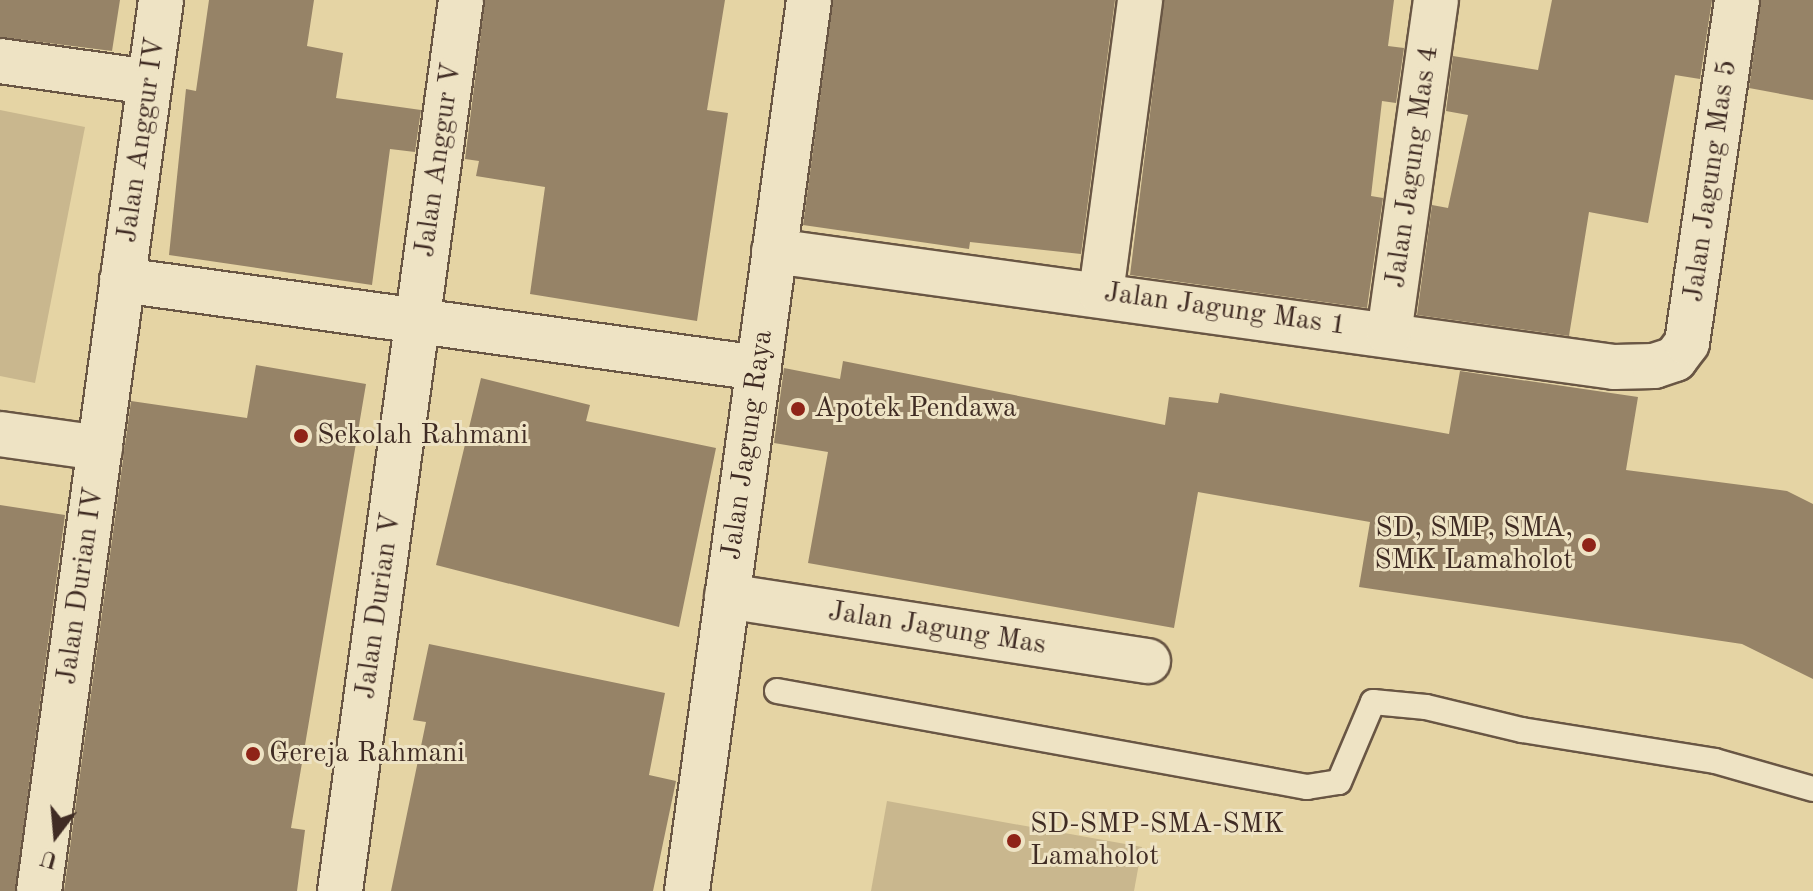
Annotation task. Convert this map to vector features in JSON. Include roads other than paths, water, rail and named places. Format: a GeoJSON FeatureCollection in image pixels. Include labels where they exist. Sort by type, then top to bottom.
{"type":"FeatureCollection","features":[{"type":"Feature","properties":{"kind":"street","name":"Jalan Anggur IV"},"geometry":{"type":"LineString","coordinates":[[122,280],[161,0]]}},
{"type":"Feature","properties":{"kind":"street","name":"Jalan Anggur V"},"geometry":{"type":"LineString","coordinates":[[417,320],[461,0]]}},
{"type":"Feature","properties":{"kind":"street","name":"Jalan Jagung Raya"},"geometry":{"type":"LineString","coordinates":[[687,891],[809,0]]}},
{"type":"Feature","properties":{"kind":"street"},"geometry":{"type":"LineString","coordinates":[[1101,293],[1140,0]]}},
{"type":"Feature","properties":{"kind":"street","name":"Jalan Jagung Mas 4"},"geometry":{"type":"LineString","coordinates":[[1389,334],[1436,0]]}},
{"type":"Feature","properties":{"kind":"street","name":"Jalan Jagung Mas 5"},"geometry":{"type":"LineString","coordinates":[[1675,359],[1687,343],[1737,0]]}},
{"type":"Feature","properties":{"kind":"street"},"geometry":{"type":"LineString","coordinates":[[0,61],[150,82]]}},
{"type":"Feature","properties":{"kind":"street","name":"Jalan Jagung Mas 1"},"geometry":{"type":"LineString","coordinates":[[774,251],[1101,293],[1614,367],[1654,366],[1675,359]]}},
{"type":"Feature","properties":{"kind":"street"},"geometry":{"type":"LineString","coordinates":[[122,280],[759,368]]}},
{"type":"Feature","properties":{"kind":"street","name":"Jalan Durian IV"},"geometry":{"type":"LineString","coordinates":[[39,891],[122,280]]}},
{"type":"Feature","properties":{"kind":"street","name":"Jalan Durian V"},"geometry":{"type":"LineString","coordinates":[[340,891],[417,320]]}},
{"type":"Feature","properties":{"kind":"street"},"geometry":{"type":"LineString","coordinates":[[0,434],[100,448]]}},
{"type":"Feature","properties":{"kind":"street","name":"Jalan Jagung Mas"},"geometry":{"type":"LineString","coordinates":[[727,596],[1148,661]]}},
{"type":"Feature","properties":{"kind":"lane"},"geometry":{"type":"LineString","coordinates":[[777,691],[1307,787],[1339,782],[1373,702],[1426,707],[1522,730],[1715,761],[1813,789]]}},
{"type":"Feature","properties":{"kind":"place","name":"Apotek Pendawa"},"geometry":{"type":"Point","coordinates":[798,409]}},
{"type":"Feature","properties":{"kind":"place","name":"Sekolah Rahmani"},"geometry":{"type":"Point","coordinates":[301,436]}},
{"type":"Feature","properties":{"kind":"place","name":"SD, SMP, SMA, SMK Lamaholot"},"geometry":{"type":"Point","coordinates":[1589,545]}},
{"type":"Feature","properties":{"kind":"place","name":"Gereja Rahmani"},"geometry":{"type":"Point","coordinates":[253,754]}},
{"type":"Feature","properties":{"kind":"place","name":"SD-SMP-SMA-SMK Lamaholot"},"geometry":{"type":"Point","coordinates":[1014,841]}}]}
